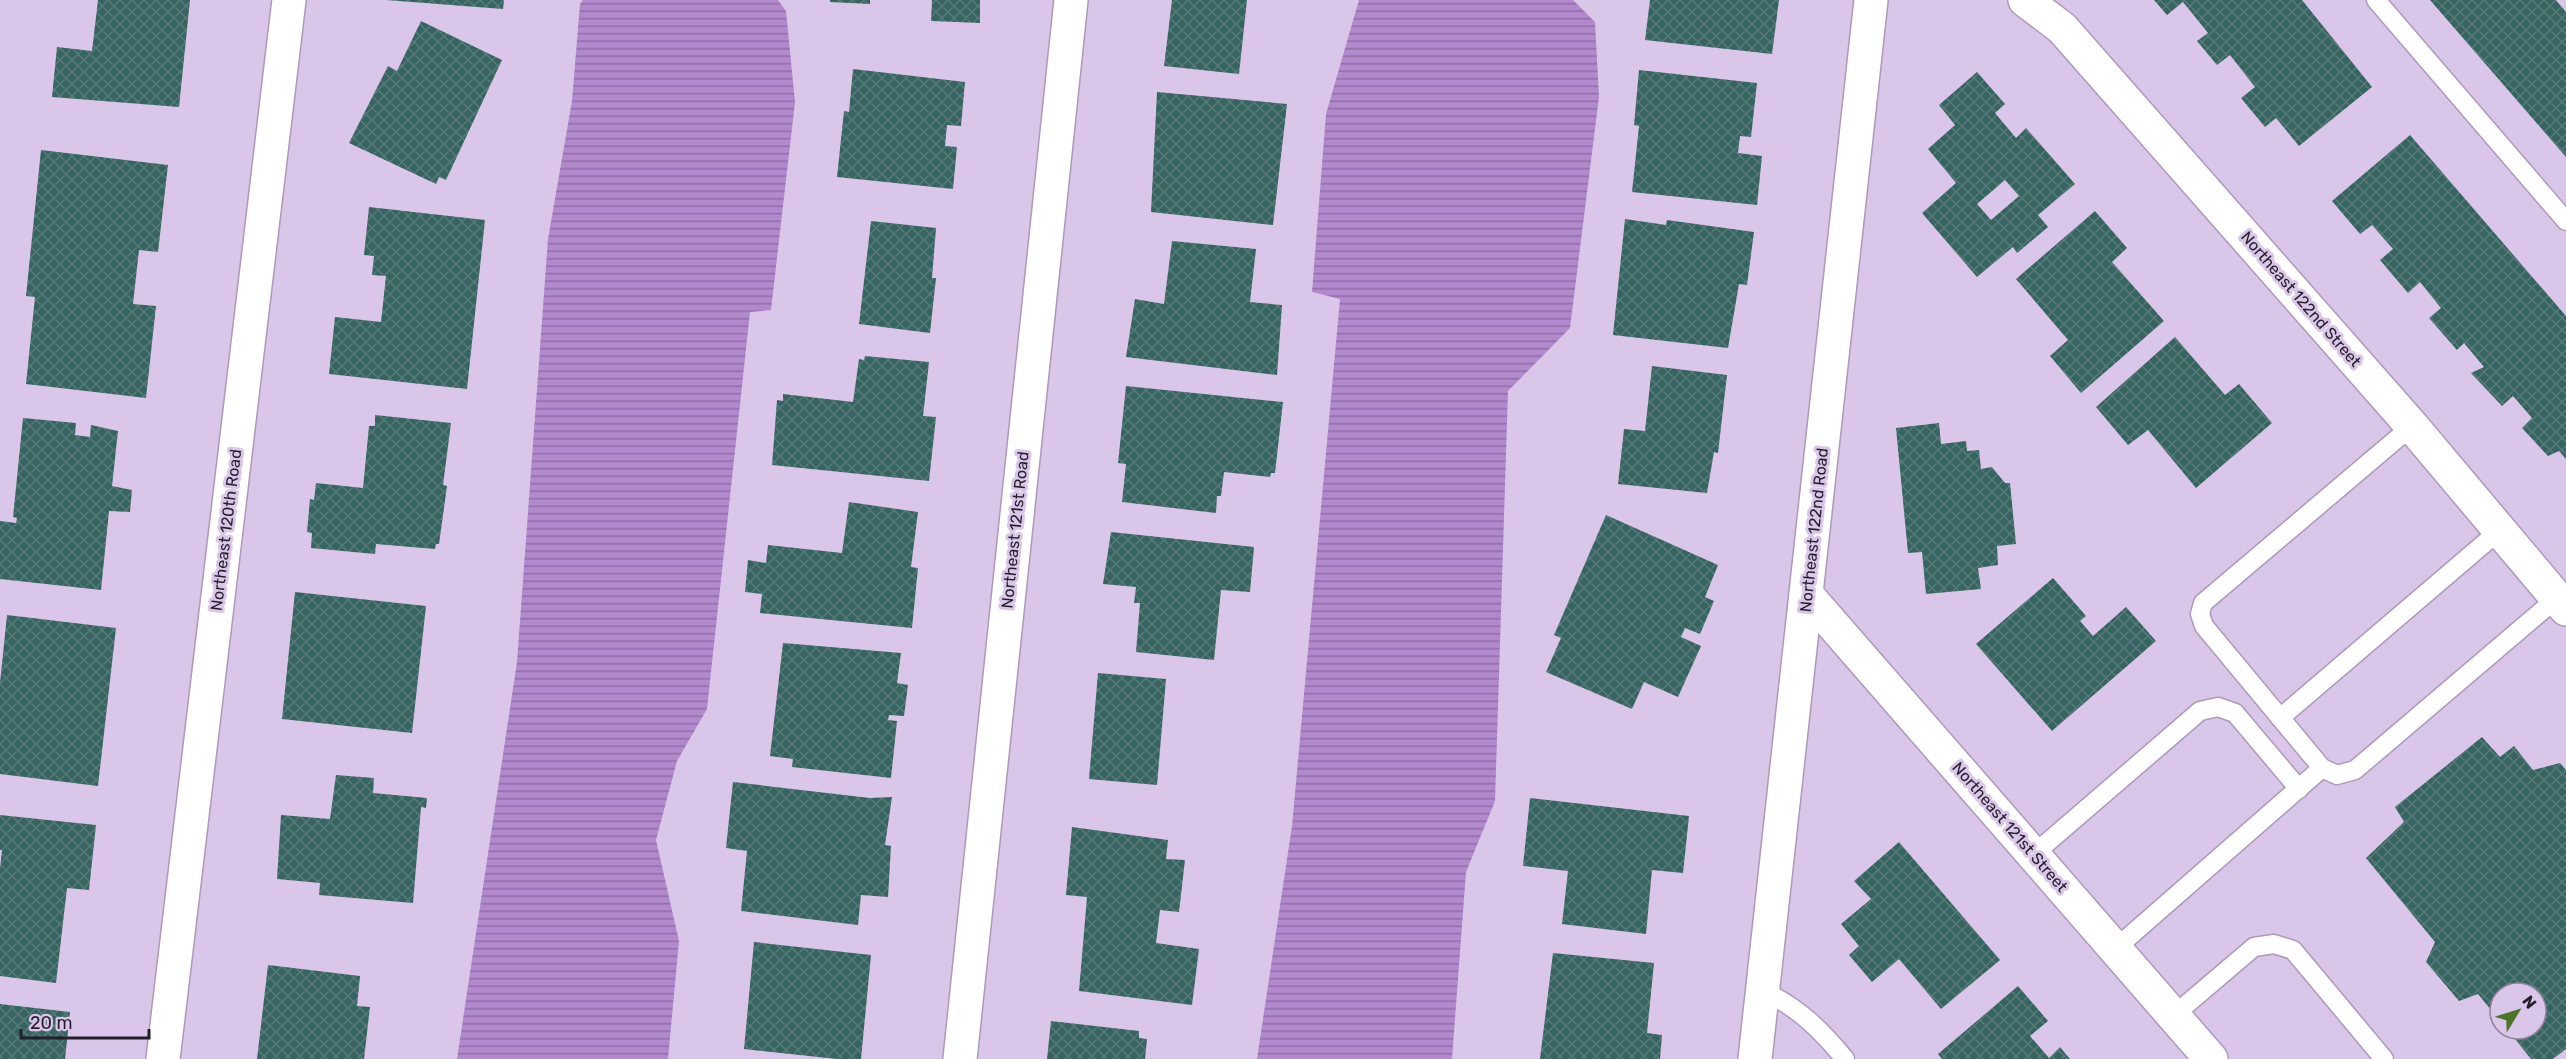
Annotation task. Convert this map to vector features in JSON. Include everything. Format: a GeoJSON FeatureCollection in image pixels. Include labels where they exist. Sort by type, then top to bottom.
{"type":"FeatureCollection","features":[{"type":"Feature","properties":{"kind":"street","name":"Northeast 120th Road"},"geometry":{"type":"LineString","coordinates":[[163,1059],[289,0]]}},
{"type":"Feature","properties":{"kind":"street","name":"Northeast 121st Road"},"geometry":{"type":"LineString","coordinates":[[960,1059],[1071,0]]}},
{"type":"Feature","properties":{"kind":"street","name":"Northeast 122nd Road"},"geometry":{"type":"LineString","coordinates":[[1755,1059],[1871,0]]}},
{"type":"Feature","properties":{"kind":"street","name":"Northeast 122nd Street"},"geometry":{"type":"LineString","coordinates":[[2025,0],[2062,28],[2412,426],[2562,603]]}},
{"type":"Feature","properties":{"kind":"street","name":"Northeast 121st Street"},"geometry":{"type":"LineString","coordinates":[[1807,596],[2211,1059]]}},
{"type":"Feature","properties":{"kind":"lane"},"geometry":{"type":"LineString","coordinates":[[2376,0],[2566,221]]}},
{"type":"Feature","properties":{"kind":"lane"},"geometry":{"type":"LineString","coordinates":[[2412,426],[2203,603],[2199,614],[2204,626],[2322,768],[2337,775],[2355,770],[2562,603]]}},
{"type":"Feature","properties":{"kind":"lane"},"geometry":{"type":"LineString","coordinates":[[2280,718],[2500,530]]}},
{"type":"Feature","properties":{"kind":"lane"},"geometry":{"type":"LineString","coordinates":[[2034,854],[2200,711],[2218,707],[2235,713],[2299,789]]}},
{"type":"Feature","properties":{"kind":"lane"},"geometry":{"type":"LineString","coordinates":[[2116,948],[2322,768]]}},
{"type":"Feature","properties":{"kind":"lane"},"geometry":{"type":"LineString","coordinates":[[2174,1016],[2254,947],[2274,944],[2293,951],[2384,1059]]}},
{"type":"Feature","properties":{"kind":"lane"},"geometry":{"type":"LineString","coordinates":[[1763,992],[1782,1000],[1815,1024],[1845,1059]]}},
{"type":"Feature","properties":{"kind":"shaded area"},"geometry":{"type":"Polygon","coordinates":[[[583,0],[778,0],[786,11],[795,102],[771,310],[750,312],[707,709],[677,761],[656,840],[679,941],[668,1059],[457,1059],[517,662],[548,239],[572,101],[580,4],[583,0]]]}},
{"type":"Feature","properties":{"kind":"shaded area"},"geometry":{"type":"Polygon","coordinates":[[[1359,0],[1573,0],[1595,22],[1599,97],[1570,328],[1508,391],[1495,801],[1466,872],[1452,1059],[1257,1059],[1292,826],[1340,299],[1312,292],[1326,114],[1359,0]]]}},
{"type":"Feature","properties":{"kind":"building"},"geometry":{"type":"Polygon","coordinates":[[[98,0],[190,0],[179,107],[52,97],[57,47],[92,51],[98,0]]]}},
{"type":"Feature","properties":{"kind":"building"},"geometry":{"type":"Polygon","coordinates":[[[386,0],[504,0],[503,9],[386,0]]]}},
{"type":"Feature","properties":{"kind":"building"},"geometry":{"type":"Polygon","coordinates":[[[830,0],[870,0],[870,4],[830,2],[830,0]]]}},
{"type":"Feature","properties":{"kind":"building"},"geometry":{"type":"Polygon","coordinates":[[[932,0],[980,0],[980,23],[931,21],[932,0]]]}},
{"type":"Feature","properties":{"kind":"building"},"geometry":{"type":"Polygon","coordinates":[[[1172,0],[1247,0],[1239,74],[1164,66],[1172,0]]]}},
{"type":"Feature","properties":{"kind":"building"},"geometry":{"type":"Polygon","coordinates":[[[1650,0],[1779,0],[1772,54],[1645,40],[1650,0]]]}},
{"type":"Feature","properties":{"kind":"building"},"geometry":{"type":"Polygon","coordinates":[[[2154,0],[2302,0],[2372,87],[2299,146],[2276,118],[2265,127],[2241,98],[2255,87],[2230,55],[2217,65],[2197,41],[2208,33],[2183,2],[2167,15],[2154,0]]]}},
{"type":"Feature","properties":{"kind":"building"},"geometry":{"type":"Polygon","coordinates":[[[2430,0],[2556,0],[2566,12],[2566,157],[2430,0]]]}},
{"type":"Feature","properties":{"kind":"building"},"geometry":{"type":"Polygon","coordinates":[[[421,21],[502,60],[446,180],[439,177],[436,184],[349,143],[388,66],[397,71],[421,21]]]}},
{"type":"Feature","properties":{"kind":"building"},"geometry":{"type":"Polygon","coordinates":[[[853,69],[965,82],[961,126],[947,125],[945,146],[957,147],[953,189],[837,177],[844,111],[849,112],[853,69]]]}},
{"type":"Feature","properties":{"kind":"building"},"geometry":{"type":"Polygon","coordinates":[[[1639,70],[1757,83],[1751,137],[1740,136],[1738,153],[1762,156],[1757,205],[1632,192],[1639,126],[1634,125],[1639,70]]]}},
{"type":"Feature","properties":{"kind":"building"},"geometry":{"type":"Polygon","coordinates":[[[1977,72],[2005,104],[1995,113],[2016,138],[2026,128],[2075,184],[2038,215],[2048,227],[2017,253],[2013,247],[1977,277],[1922,213],[1956,183],[1928,149],[1955,125],[1939,105],[1977,72]],[[2005,180],[1977,204],[1991,220],[2019,196],[2005,180]]]}},
{"type":"Feature","properties":{"kind":"building"},"geometry":{"type":"Polygon","coordinates":[[[1157,92],[1287,104],[1273,225],[1151,212],[1157,92]]]}},
{"type":"Feature","properties":{"kind":"building"},"geometry":{"type":"Polygon","coordinates":[[[2410,135],[2566,316],[2566,459],[2559,451],[2548,456],[2522,428],[2532,418],[2513,396],[2502,406],[2471,373],[2484,367],[2464,343],[2457,350],[2429,318],[2441,308],[2420,282],[2408,293],[2380,260],[2393,249],[2372,225],[2360,234],[2332,201],[2410,135]]]}},
{"type":"Feature","properties":{"kind":"building"},"geometry":{"type":"Polygon","coordinates":[[[41,150],[168,165],[158,252],[139,250],[133,304],[156,306],[146,398],[26,384],[35,297],[26,296],[41,150]]]}},
{"type":"Feature","properties":{"kind":"building"},"geometry":{"type":"Polygon","coordinates":[[[369,207],[485,220],[467,389],[329,374],[335,317],[381,322],[386,276],[372,275],[374,256],[364,255],[369,207]]]}},
{"type":"Feature","properties":{"kind":"building"},"geometry":{"type":"Polygon","coordinates":[[[2095,211],[2127,248],[2112,262],[2164,321],[2081,393],[2050,356],[2068,340],[2016,279],[2095,211]]]}},
{"type":"Feature","properties":{"kind":"building"},"geometry":{"type":"Polygon","coordinates":[[[1625,219],[1666,225],[1667,220],[1754,232],[1747,285],[1739,284],[1728,348],[1613,335],[1625,219]]]}},
{"type":"Feature","properties":{"kind":"building"},"geometry":{"type":"Polygon","coordinates":[[[871,221],[936,228],[932,278],[936,278],[930,333],[859,324],[871,221]]]}},
{"type":"Feature","properties":{"kind":"building"},"geometry":{"type":"Polygon","coordinates":[[[1172,241],[1256,249],[1250,302],[1282,305],[1277,375],[1126,357],[1135,299],[1164,304],[1172,241]]]}},
{"type":"Feature","properties":{"kind":"building"},"geometry":{"type":"Polygon","coordinates":[[[2175,337],[2225,395],[2239,384],[2272,423],[2196,488],[2148,430],[2128,445],[2096,407],[2175,337]]]}},
{"type":"Feature","properties":{"kind":"building"},"geometry":{"type":"Polygon","coordinates":[[[865,356],[929,362],[923,416],[936,417],[929,481],[772,465],[777,400],[783,401],[783,394],[853,402],[859,359],[864,360],[865,356]]]}},
{"type":"Feature","properties":{"kind":"building"},"geometry":{"type":"Polygon","coordinates":[[[1652,366],[1727,375],[1718,453],[1714,452],[1707,493],[1618,484],[1624,429],[1645,431],[1652,366]]]}},
{"type":"Feature","properties":{"kind":"building"},"geometry":{"type":"Polygon","coordinates":[[[1126,386],[1283,402],[1275,473],[1271,473],[1270,477],[1224,472],[1221,496],[1217,496],[1216,513],[1122,502],[1126,464],[1118,463],[1126,386]]]}},
{"type":"Feature","properties":{"kind":"building"},"geometry":{"type":"Polygon","coordinates":[[[375,415],[451,423],[443,485],[447,486],[439,544],[436,544],[435,549],[376,544],[375,554],[311,548],[312,533],[307,532],[310,499],[314,500],[316,483],[363,488],[369,426],[375,426],[375,415]]]}},
{"type":"Feature","properties":{"kind":"building"},"geometry":{"type":"Polygon","coordinates":[[[23,418],[76,423],[75,435],[90,437],[91,425],[118,431],[112,486],[132,490],[130,512],[109,511],[101,590],[0,579],[0,521],[16,523],[17,518],[13,517],[23,418]]]}},
{"type":"Feature","properties":{"kind":"building"},"geometry":{"type":"Polygon","coordinates":[[[1939,423],[1941,444],[1966,441],[1967,451],[1979,450],[1981,469],[1992,467],[2005,483],[2010,483],[2016,544],[1997,546],[1998,565],[1978,568],[1981,589],[1926,594],[1922,552],[1908,553],[1896,428],[1939,423]]]}},
{"type":"Feature","properties":{"kind":"building"},"geometry":{"type":"Polygon","coordinates":[[[849,502],[918,512],[911,567],[918,568],[912,628],[760,613],[762,594],[745,592],[748,560],[766,563],[768,545],[842,553],[849,502]]]}},
{"type":"Feature","properties":{"kind":"building"},"geometry":{"type":"Polygon","coordinates":[[[1606,515],[1718,565],[1705,597],[1714,601],[1700,634],[1685,628],[1681,637],[1701,646],[1678,697],[1644,682],[1632,709],[1546,672],[1561,638],[1554,635],[1606,515]]]}},
{"type":"Feature","properties":{"kind":"building"},"geometry":{"type":"Polygon","coordinates":[[[1111,532],[1254,547],[1250,592],[1221,590],[1214,660],[1136,652],[1140,603],[1134,603],[1136,587],[1103,584],[1111,532]]]}},
{"type":"Feature","properties":{"kind":"building"},"geometry":{"type":"Polygon","coordinates":[[[2053,578],[2086,616],[2080,621],[2093,636],[2126,607],[2156,641],[2052,731],[1976,644],[2053,578]]]}},
{"type":"Feature","properties":{"kind":"building"},"geometry":{"type":"Polygon","coordinates":[[[295,592],[426,606],[412,733],[282,719],[295,592]]]}},
{"type":"Feature","properties":{"kind":"building"},"geometry":{"type":"Polygon","coordinates":[[[7,615],[116,628],[98,786],[0,774],[0,683],[7,615]]]}},
{"type":"Feature","properties":{"kind":"building"},"geometry":{"type":"Polygon","coordinates":[[[783,643],[901,653],[897,683],[908,685],[904,716],[889,715],[888,720],[897,721],[891,778],[792,767],[793,759],[770,756],[783,643]]]}},
{"type":"Feature","properties":{"kind":"building"},"geometry":{"type":"Polygon","coordinates":[[[1098,673],[1166,679],[1157,785],[1089,779],[1098,673]]]}},
{"type":"Feature","properties":{"kind":"building"},"geometry":{"type":"Polygon","coordinates":[[[2482,737],[2500,757],[2514,746],[2533,770],[2560,763],[2566,770],[2566,1049],[2553,1059],[2531,1059],[2517,1041],[2548,1041],[2548,981],[2488,981],[2488,1006],[2478,994],[2459,1001],[2426,962],[2435,942],[2366,858],[2404,822],[2395,807],[2482,737]]]}},
{"type":"Feature","properties":{"kind":"building"},"geometry":{"type":"Polygon","coordinates":[[[336,775],[374,778],[373,793],[427,798],[426,808],[421,807],[413,903],[319,895],[320,883],[277,879],[281,815],[330,819],[336,775]]]}},
{"type":"Feature","properties":{"kind":"building"},"geometry":{"type":"Polygon","coordinates":[[[733,782],[870,798],[892,797],[885,845],[891,846],[888,897],[861,895],[858,925],[741,911],[747,851],[726,848],[733,782]]]}},
{"type":"Feature","properties":{"kind":"building"},"geometry":{"type":"Polygon","coordinates":[[[1530,798],[1689,816],[1683,873],[1652,870],[1646,934],[1562,924],[1568,871],[1523,866],[1530,798]]]}},
{"type":"Feature","properties":{"kind":"building"},"geometry":{"type":"Polygon","coordinates":[[[0,815],[96,825],[89,890],[67,888],[56,983],[0,976],[2,850],[0,850],[0,815]]]}},
{"type":"Feature","properties":{"kind":"building"},"geometry":{"type":"Polygon","coordinates":[[[1072,827],[1168,840],[1166,859],[1185,860],[1179,912],[1160,910],[1156,943],[1199,949],[1192,1005],[1079,991],[1087,897],[1066,895],[1072,827]]]}},
{"type":"Feature","properties":{"kind":"building"},"geometry":{"type":"Polygon","coordinates":[[[1899,842],[2000,960],[1941,1009],[1899,959],[1872,982],[1849,955],[1859,946],[1841,924],[1871,899],[1854,881],[1899,842]]]}},
{"type":"Feature","properties":{"kind":"building"},"geometry":{"type":"Polygon","coordinates":[[[754,942],[871,955],[861,1059],[837,1059],[744,1049],[754,942]]]}},
{"type":"Feature","properties":{"kind":"building"},"geometry":{"type":"Polygon","coordinates":[[[1553,953],[1654,963],[1647,1033],[1662,1035],[1660,1059],[1540,1059],[1553,953]]]}},
{"type":"Feature","properties":{"kind":"building"},"geometry":{"type":"Polygon","coordinates":[[[268,965],[360,976],[357,1006],[370,1007],[364,1059],[257,1059],[268,965]]]}},
{"type":"Feature","properties":{"kind":"building"},"geometry":{"type":"Polygon","coordinates":[[[2018,986],[2048,1021],[2030,1036],[2049,1058],[2060,1047],[2070,1059],[1942,1059],[1938,1054],[2018,986]]]}},
{"type":"Feature","properties":{"kind":"building"},"geometry":{"type":"Polygon","coordinates":[[[0,1004],[70,1012],[65,1059],[0,1059],[0,1004]]]}},
{"type":"Feature","properties":{"kind":"building"},"geometry":{"type":"Polygon","coordinates":[[[1051,1021],[1139,1031],[1139,1038],[1147,1039],[1145,1059],[1047,1059],[1051,1021]]]}}]}
